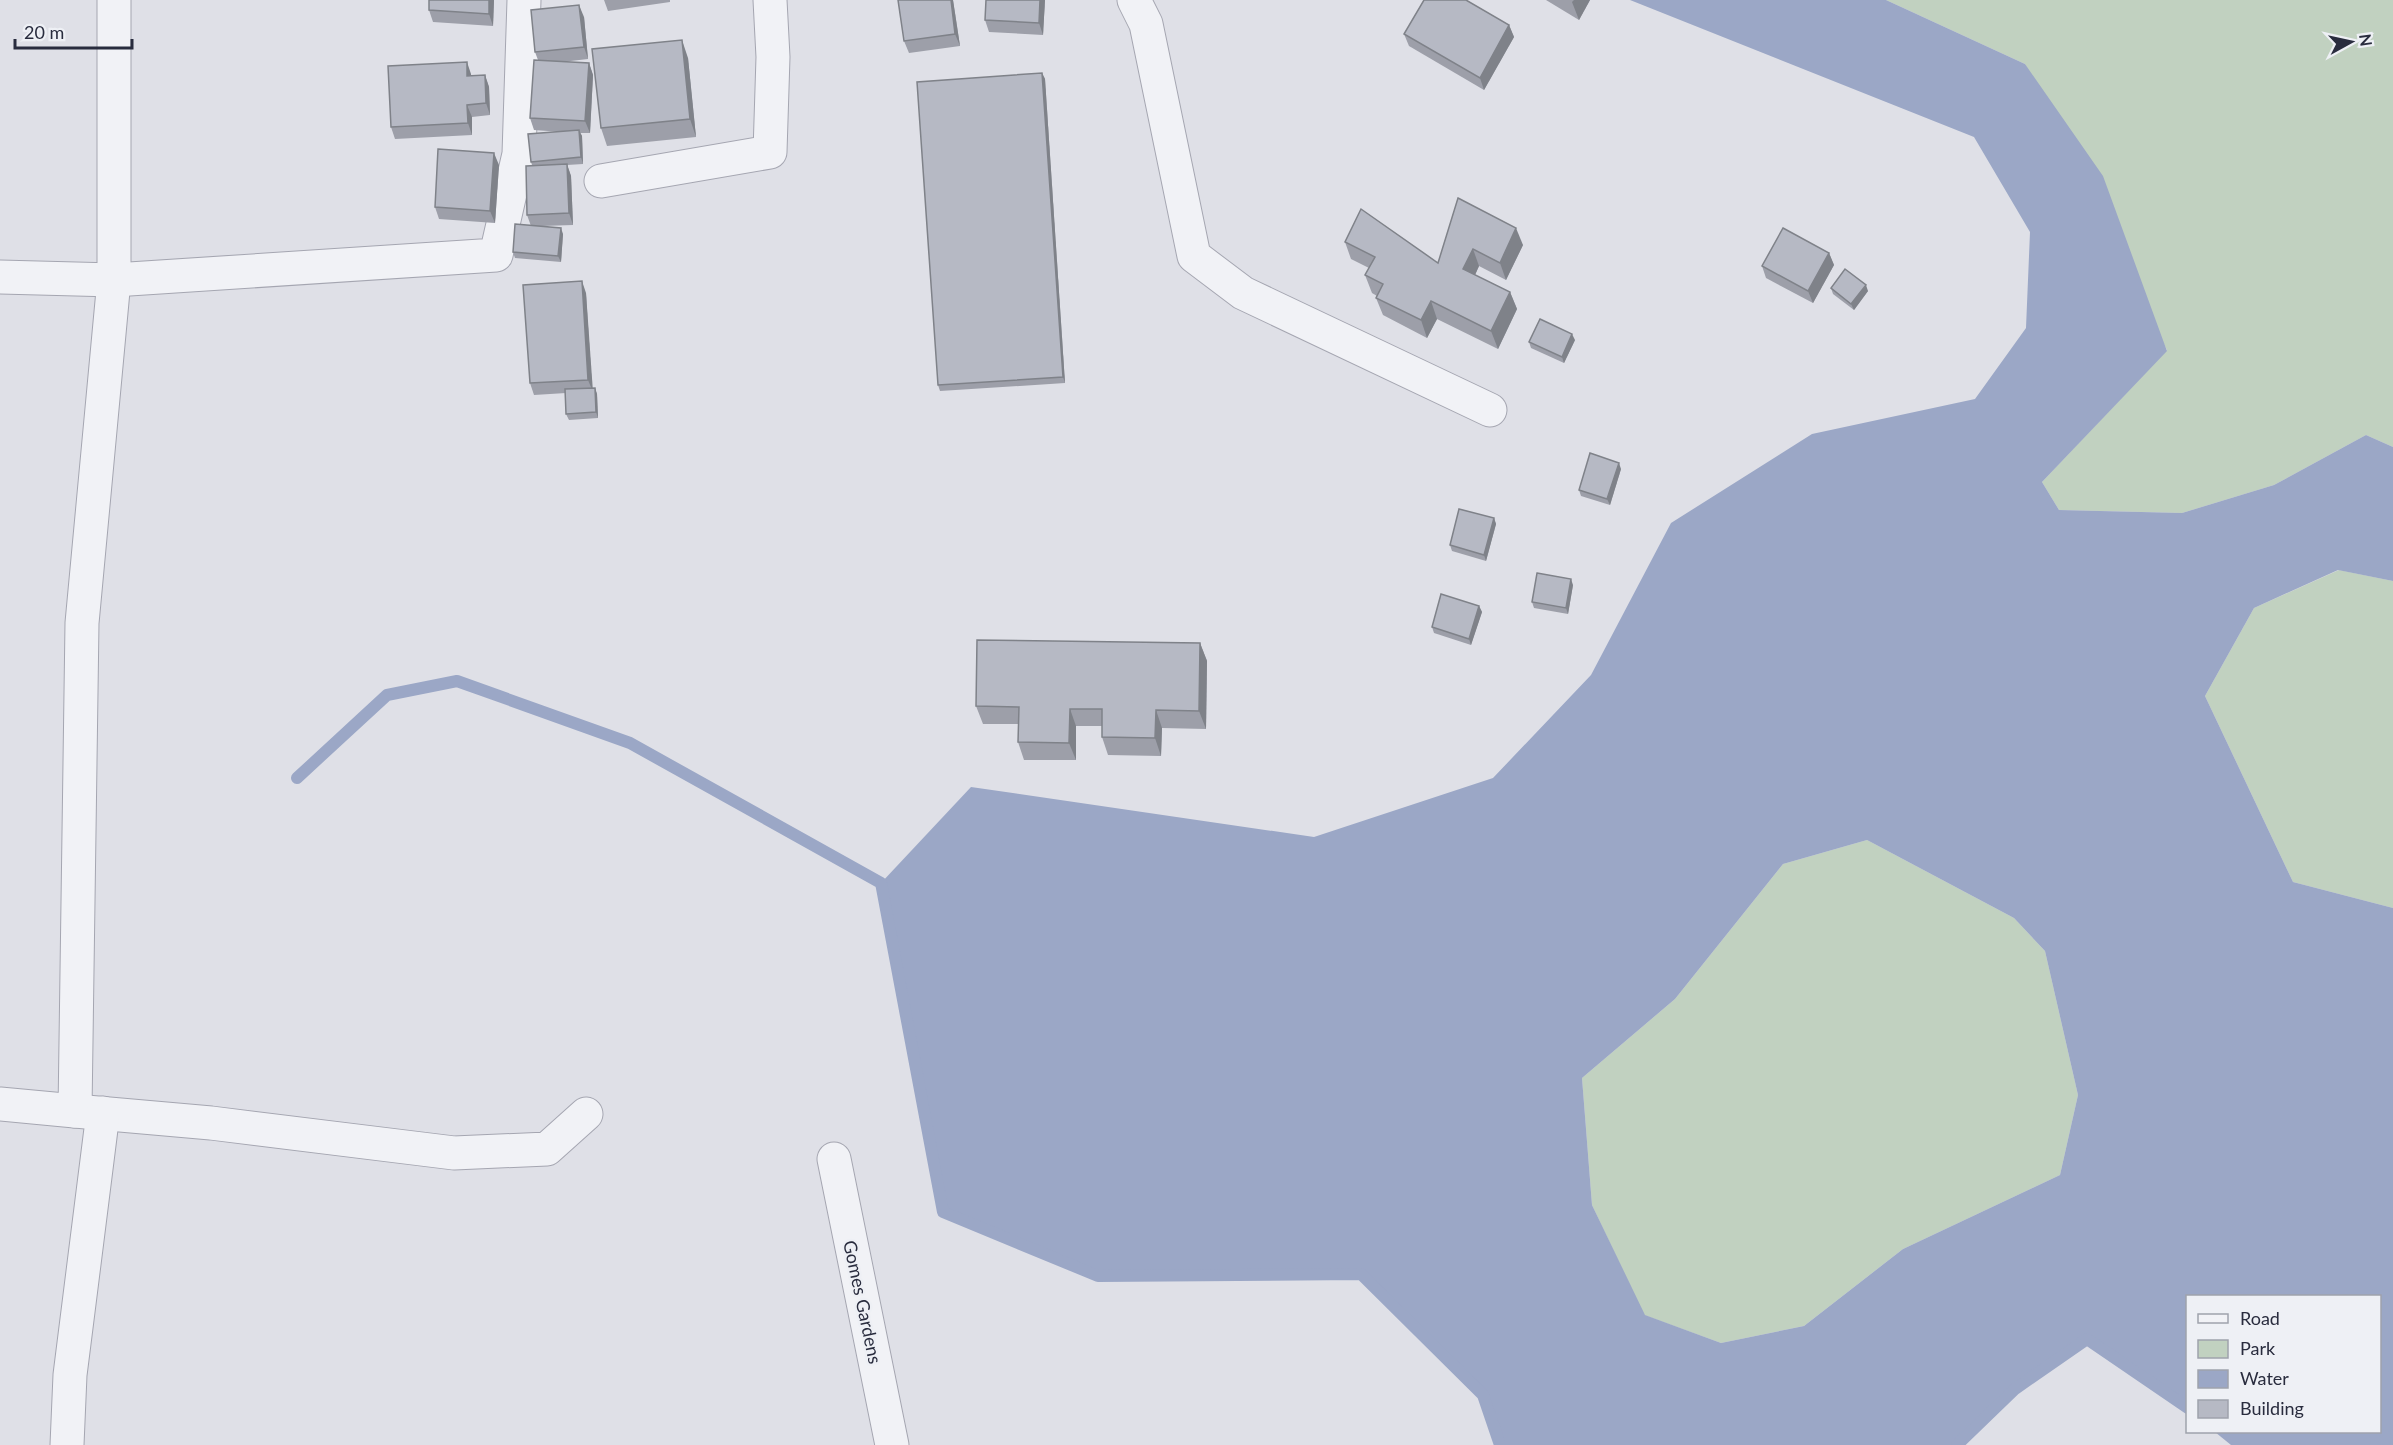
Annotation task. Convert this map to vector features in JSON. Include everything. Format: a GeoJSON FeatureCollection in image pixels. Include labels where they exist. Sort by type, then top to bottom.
{"type":"FeatureCollection","features":[{"type":"Feature","properties":{"kind":"street"},"geometry":{"type":"LineString","coordinates":[[67,1445],[89,1112],[82,623],[114,280],[114,0]]}},
{"type":"Feature","properties":{"kind":"street"},"geometry":{"type":"LineString","coordinates":[[0,278],[114,280],[496,255],[519,154],[524,0]]}},
{"type":"Feature","properties":{"kind":"street"},"geometry":{"type":"LineString","coordinates":[[601,181],[770,152],[773,57],[770,0]]}},
{"type":"Feature","properties":{"kind":"street"},"geometry":{"type":"LineString","coordinates":[[1134,0],[1146,24],[1194,256],[1243,292],[1490,410]]}},
{"type":"Feature","properties":{"kind":"street"},"geometry":{"type":"LineString","coordinates":[[0,1104],[211,1123],[454,1153],[547,1149],[586,1114]]}},
{"type":"Feature","properties":{"kind":"street","name":"Gomes Gardens"},"geometry":{"type":"LineString","coordinates":[[834,1159],[892,1445]]}},
{"type":"Feature","properties":{"kind":"green space"},"geometry":{"type":"Polygon","coordinates":[[[1886,0],[2393,0],[2393,447],[2366,435],[2274,485],[2182,513],[2059,510],[2042,482],[2167,350],[2025,64],[1886,0]]]}},
{"type":"Feature","properties":{"kind":"green space"},"geometry":{"type":"Polygon","coordinates":[[[2339,570],[2393,581],[2393,908],[2293,882],[2205,696],[2254,608],[2339,570]]]}},
{"type":"Feature","properties":{"kind":"green space"},"geometry":{"type":"Polygon","coordinates":[[[1867,840],[2014,918],[2045,951],[2078,1095],[2060,1175],[1903,1249],[1804,1326],[1721,1343],[1644,1315],[1592,1205],[1582,1078],[1675,999],[1783,864],[1867,840]]]}},
{"type":"Feature","properties":{"kind":"water"},"geometry":{"type":"Polygon","coordinates":[[[1630,0],[1886,0],[2025,64],[2103,176],[2167,351],[2042,482],[2059,510],[2182,513],[2274,485],[2366,435],[2393,447],[2393,581],[2338,570],[2254,608],[2205,696],[2293,882],[2393,908],[2393,1445],[2231,1445],[2216,1433],[2381,1433],[2381,1295],[2186,1295],[2186,1407],[2087,1339],[2015,1389],[1957,1445],[1500,1445],[1483,1395],[1361,1274],[1098,1276],[943,1212],[881,883],[971,787],[1314,837],[1493,778],[1591,675],[1671,523],[1812,434],[1975,399],[2026,328],[2030,232],[1974,137],[1630,0]],[[1867,840],[1783,864],[1675,999],[1582,1078],[1592,1205],[1645,1315],[1721,1343],[1804,1326],[1903,1249],[2060,1175],[2078,1095],[2045,951],[2014,918],[1867,840]]]}},
{"type":"Feature","properties":{"kind":"building"},"geometry":{"type":"Polygon","coordinates":[[[429,0],[489,0],[489,14],[429,10],[429,0]]]}},
{"type":"Feature","properties":{"kind":"building"},"geometry":{"type":"Polygon","coordinates":[[[898,0],[951,0],[955,34],[904,41],[898,0]]]}},
{"type":"Feature","properties":{"kind":"building"},"geometry":{"type":"Polygon","coordinates":[[[986,0],[1040,0],[1039,23],[985,20],[986,0]]]}},
{"type":"Feature","properties":{"kind":"building"},"geometry":{"type":"Polygon","coordinates":[[[1424,0],[1466,0],[1509,25],[1480,78],[1404,34],[1424,0]]]}},
{"type":"Feature","properties":{"kind":"building"},"geometry":{"type":"Polygon","coordinates":[[[579,5],[584,47],[535,52],[531,10],[579,5]]]}},
{"type":"Feature","properties":{"kind":"building"},"geometry":{"type":"Polygon","coordinates":[[[682,40],[690,119],[601,128],[592,49],[682,40]]]}},
{"type":"Feature","properties":{"kind":"building"},"geometry":{"type":"Polygon","coordinates":[[[534,60],[589,63],[585,121],[530,118],[534,60]]]}},
{"type":"Feature","properties":{"kind":"building"},"geometry":{"type":"Polygon","coordinates":[[[467,62],[467,76],[485,75],[486,103],[467,105],[468,123],[391,127],[388,66],[467,62]]]}},
{"type":"Feature","properties":{"kind":"building"},"geometry":{"type":"Polygon","coordinates":[[[1042,73],[1063,377],[938,385],[917,82],[1042,73]]]}},
{"type":"Feature","properties":{"kind":"building"},"geometry":{"type":"Polygon","coordinates":[[[579,130],[581,157],[531,162],[528,134],[579,130]]]}},
{"type":"Feature","properties":{"kind":"building"},"geometry":{"type":"Polygon","coordinates":[[[438,149],[494,153],[490,211],[435,207],[438,149]]]}},
{"type":"Feature","properties":{"kind":"building"},"geometry":{"type":"Polygon","coordinates":[[[567,164],[569,213],[527,215],[526,166],[567,164]]]}},
{"type":"Feature","properties":{"kind":"building"},"geometry":{"type":"Polygon","coordinates":[[[1458,198],[1516,228],[1500,263],[1473,249],[1463,269],[1510,292],[1491,331],[1431,301],[1421,320],[1376,298],[1383,284],[1365,275],[1375,257],[1345,242],[1361,209],[1438,263],[1458,198]]]}},
{"type":"Feature","properties":{"kind":"building"},"geometry":{"type":"Polygon","coordinates":[[[515,224],[561,228],[558,256],[513,252],[515,224]]]}},
{"type":"Feature","properties":{"kind":"building"},"geometry":{"type":"Polygon","coordinates":[[[1783,228],[1829,253],[1808,291],[1762,266],[1783,228]]]}},
{"type":"Feature","properties":{"kind":"building"},"geometry":{"type":"Polygon","coordinates":[[[1845,269],[1866,285],[1851,304],[1831,288],[1845,269]]]}},
{"type":"Feature","properties":{"kind":"building"},"geometry":{"type":"Polygon","coordinates":[[[582,281],[588,380],[530,383],[523,285],[582,281]]]}},
{"type":"Feature","properties":{"kind":"building"},"geometry":{"type":"Polygon","coordinates":[[[1540,319],[1572,334],[1562,357],[1529,342],[1540,319]]]}},
{"type":"Feature","properties":{"kind":"building"},"geometry":{"type":"Polygon","coordinates":[[[595,388],[596,412],[566,414],[565,389],[595,388]]]}},
{"type":"Feature","properties":{"kind":"building"},"geometry":{"type":"Polygon","coordinates":[[[1590,453],[1619,463],[1607,499],[1579,490],[1590,453]]]}},
{"type":"Feature","properties":{"kind":"building"},"geometry":{"type":"Polygon","coordinates":[[[1459,509],[1494,518],[1484,555],[1450,545],[1459,509]]]}},
{"type":"Feature","properties":{"kind":"building"},"geometry":{"type":"Polygon","coordinates":[[[1537,573],[1571,579],[1566,608],[1532,602],[1537,573]]]}},
{"type":"Feature","properties":{"kind":"building"},"geometry":{"type":"Polygon","coordinates":[[[1441,594],[1479,606],[1469,639],[1432,627],[1441,594]]]}},
{"type":"Feature","properties":{"kind":"building"},"geometry":{"type":"Polygon","coordinates":[[[977,640],[1200,643],[1199,711],[1156,710],[1155,738],[1102,737],[1102,709],[1070,709],[1069,743],[1018,742],[1019,707],[976,706],[977,640]]]}},
{"type":"Feature","properties":{"kind":"waterway"},"geometry":{"type":"LineString","coordinates":[[297,778],[387,695],[457,681],[630,743],[881,883],[943,1212],[1098,1276],[1361,1274],[1483,1395],[1500,1445]]}},
{"type":"Feature","properties":{"kind":"waterway"},"geometry":{"type":"LineString","coordinates":[[1957,1445],[2015,1389],[2087,1339],[2186,1407]]}}]}
